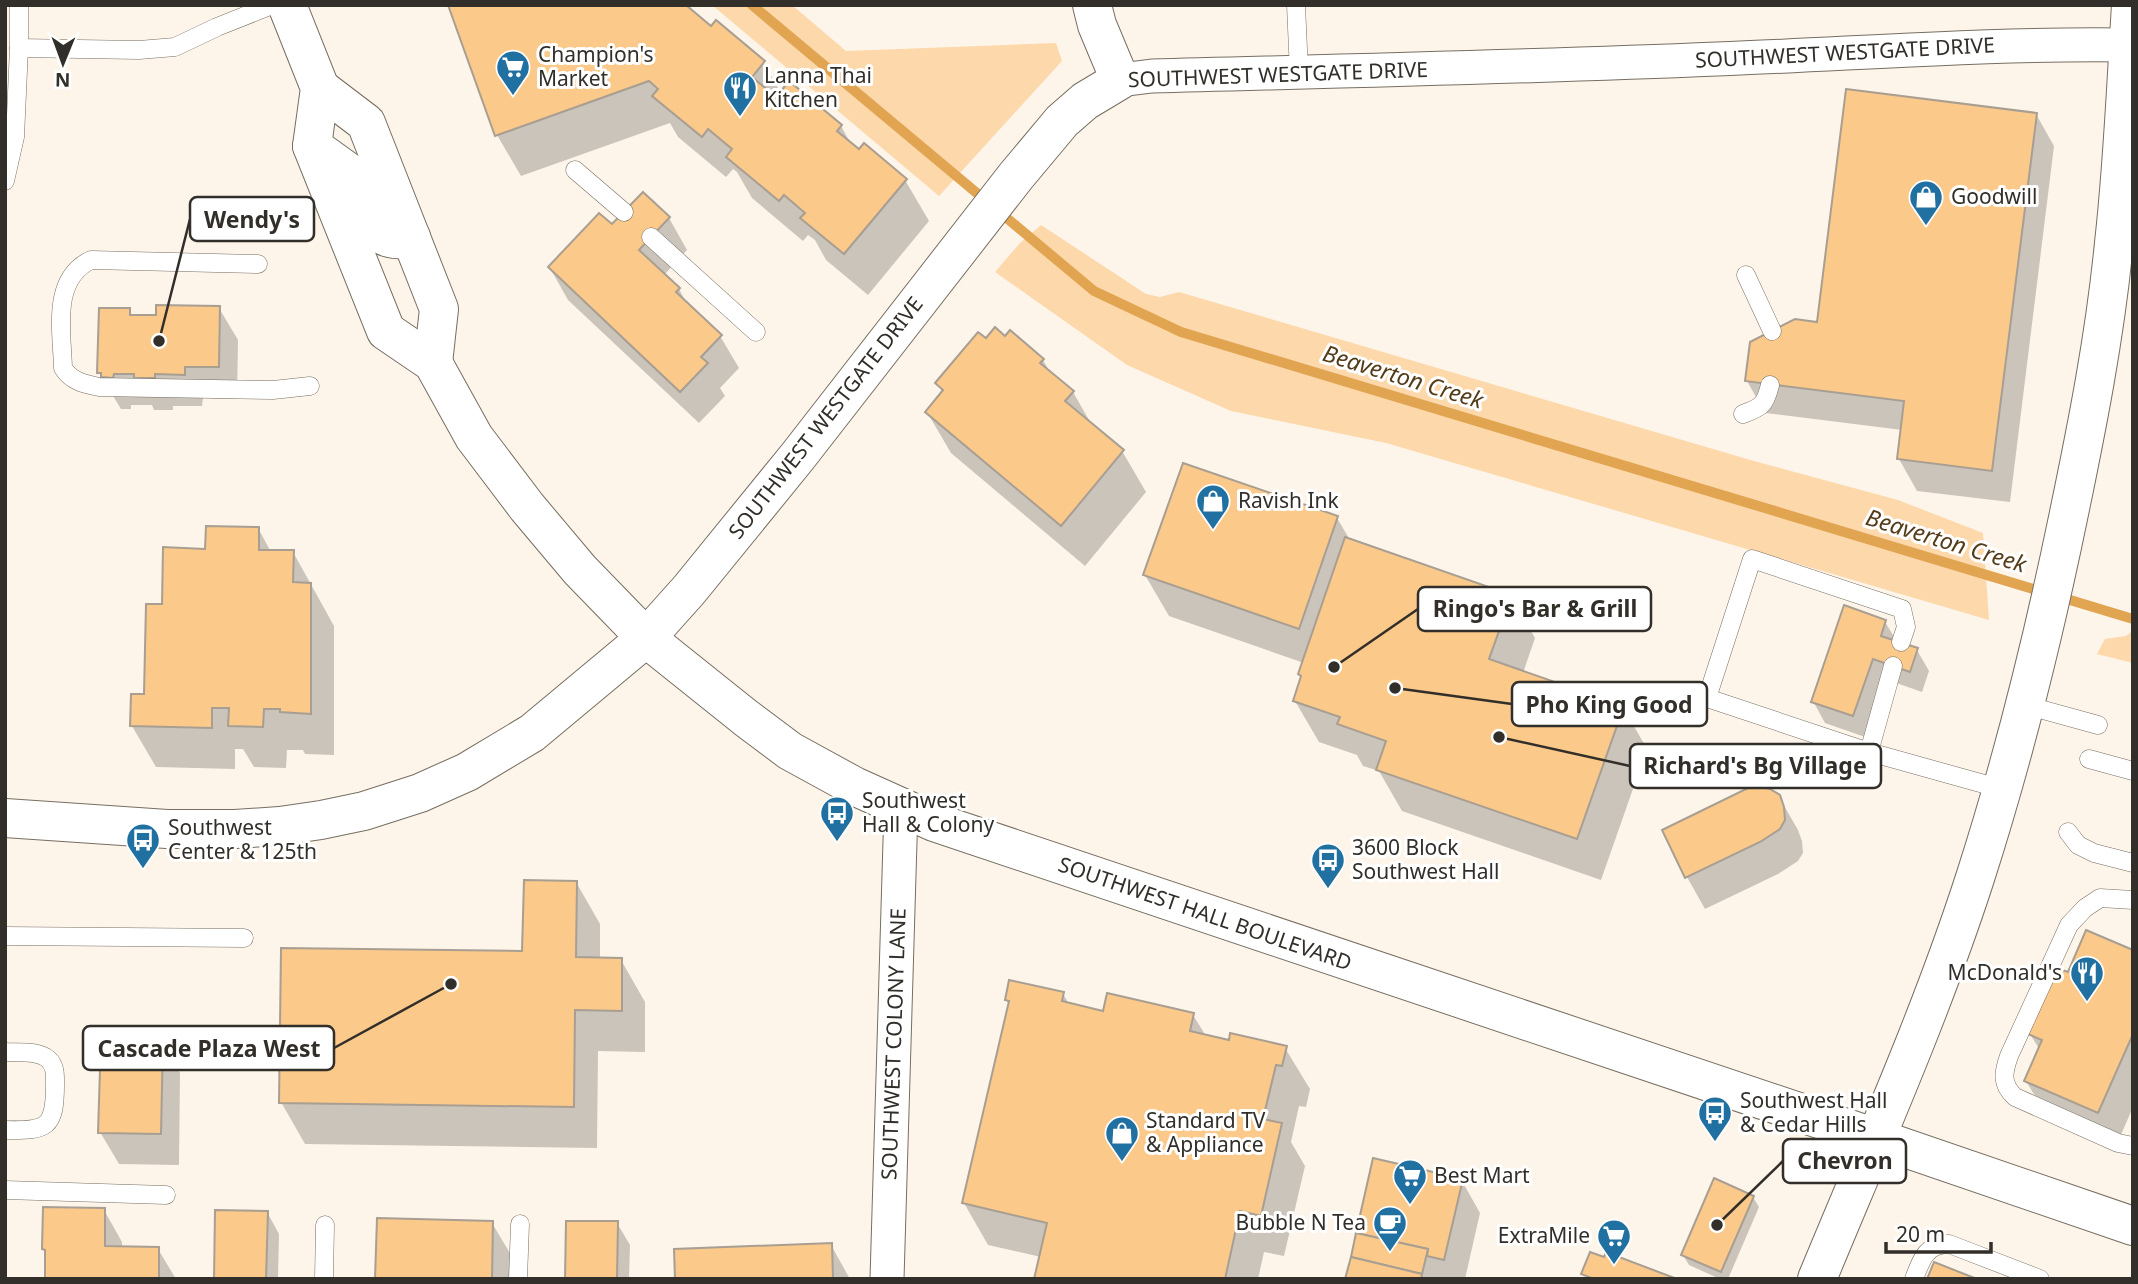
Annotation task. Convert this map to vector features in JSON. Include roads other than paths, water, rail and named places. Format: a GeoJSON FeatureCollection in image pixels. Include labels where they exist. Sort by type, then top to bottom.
{"type":"FeatureCollection","features":[{"type":"Feature","properties":{"kind":"main road","name":"SOUTHWEST HALL BOULEVARD"},"geometry":{"type":"LineString","coordinates":[[287,5],[320,88],[312,146],[386,331],[433,363],[474,437],[498,471],[566,555],[607,600],[646,638],[790,751],[901,808],[970,835],[2133,1226]]}},
{"type":"Feature","properties":{"kind":"main road"},"geometry":{"type":"LineString","coordinates":[[1092,5],[1097,25],[1120,80]]}},
{"type":"Feature","properties":{"kind":"main road"},"geometry":{"type":"LineString","coordinates":[[1817,1279],[1946,962],[2002,789],[2043,637],[2100,352],[2114,244],[2131,5]]}},
{"type":"Feature","properties":{"kind":"main road","name":"SOUTHWEST WESTGATE DRIVE"},"geometry":{"type":"LineString","coordinates":[[5,818],[167,829],[235,829],[321,820],[364,811],[430,789],[501,753],[533,733],[646,638],[747,519],[1062,121],[1085,101],[1120,80]]}},
{"type":"Feature","properties":{"kind":"main road"},"geometry":{"type":"LineString","coordinates":[[320,88],[366,123],[439,309],[433,363]]}},
{"type":"Feature","properties":{"kind":"main road"},"geometry":{"type":"LineString","coordinates":[[312,146],[355,177],[377,232],[393,239],[411,237]]}},
{"type":"Feature","properties":{"kind":"street","name":"SOUTHWEST WESTGATE DRIVE"},"geometry":{"type":"LineString","coordinates":[[1120,80],[1152,76],[1700,60],[2058,44],[2129,45]]}},
{"type":"Feature","properties":{"kind":"street","name":"SOUTHWEST COLONY LANE"},"geometry":{"type":"LineString","coordinates":[[887,1279],[901,808]]}},
{"type":"Feature","properties":{"kind":"lane"},"geometry":{"type":"LineString","coordinates":[[5,181],[15,137],[19,5]]}},
{"type":"Feature","properties":{"kind":"lane"},"geometry":{"type":"LineString","coordinates":[[19,48],[139,50],[175,47],[272,5]]}},
{"type":"Feature","properties":{"kind":"lane"},"geometry":{"type":"LineString","coordinates":[[1296,5],[1299,72]]}},
{"type":"Feature","properties":{"kind":"lane"},"geometry":{"type":"LineString","coordinates":[[575,170],[624,212]]}},
{"type":"Feature","properties":{"kind":"lane"},"geometry":{"type":"LineString","coordinates":[[651,237],[756,332]]}},
{"type":"Feature","properties":{"kind":"lane"},"geometry":{"type":"LineString","coordinates":[[258,264],[91,260],[80,265],[68,282],[62,302],[62,368],[67,376],[76,381],[99,387],[273,390],[310,386]]}},
{"type":"Feature","properties":{"kind":"lane"},"geometry":{"type":"LineString","coordinates":[[1746,275],[1772,331]]}},
{"type":"Feature","properties":{"kind":"lane"},"geometry":{"type":"LineString","coordinates":[[1743,414],[1760,407],[1766,401],[1770,385]]}},
{"type":"Feature","properties":{"kind":"lane"},"geometry":{"type":"LineString","coordinates":[[1901,642],[1906,627],[1902,609],[1752,559],[1707,698],[1869,752],[2002,789]]}},
{"type":"Feature","properties":{"kind":"lane"},"geometry":{"type":"LineString","coordinates":[[1869,752],[1893,666]]}},
{"type":"Feature","properties":{"kind":"lane"},"geometry":{"type":"LineString","coordinates":[[2025,705],[2098,725]]}},
{"type":"Feature","properties":{"kind":"lane"},"geometry":{"type":"LineString","coordinates":[[2089,759],[2133,771]]}},
{"type":"Feature","properties":{"kind":"lane"},"geometry":{"type":"LineString","coordinates":[[2068,832],[2078,845],[2094,853],[2133,863]]}},
{"type":"Feature","properties":{"kind":"lane"},"geometry":{"type":"LineString","coordinates":[[2133,900],[2100,898],[2085,908],[2069,925],[2009,1056],[2004,1076],[2004,1084],[2015,1097],[2118,1143],[2133,1146]]}},
{"type":"Feature","properties":{"kind":"lane"},"geometry":{"type":"LineString","coordinates":[[5,936],[244,938]]}},
{"type":"Feature","properties":{"kind":"lane"},"geometry":{"type":"LineString","coordinates":[[5,1052],[38,1054],[48,1059],[54,1068],[55,1111],[41,1127],[26,1130],[5,1129]]}},
{"type":"Feature","properties":{"kind":"lane"},"geometry":{"type":"LineString","coordinates":[[5,1191],[166,1195]]}},
{"type":"Feature","properties":{"kind":"lane"},"geometry":{"type":"LineString","coordinates":[[518,1279],[520,1224]]}},
{"type":"Feature","properties":{"kind":"lane"},"geometry":{"type":"LineString","coordinates":[[324,1279],[325,1225]]}},
{"type":"Feature","properties":{"kind":"lane"},"geometry":{"type":"LineString","coordinates":[[1914,1279],[1929,1248],[1949,1244],[2040,1279]]}},
{"type":"Feature","properties":{"kind":"waterway","name":"Beaverton Creek"},"geometry":{"type":"LineString","coordinates":[[752,5],[1094,291],[1181,332],[2133,619]]}},
{"type":"Feature","properties":{"kind":"place","name":"Champion's Market"},"geometry":{"type":"Point","coordinates":[513,97]}},
{"type":"Feature","properties":{"kind":"place","name":"Lanna Thai Kitchen"},"geometry":{"type":"Point","coordinates":[740,118]}},
{"type":"Feature","properties":{"kind":"place","name":"Goodwill"},"geometry":{"type":"Point","coordinates":[1926,227]}},
{"type":"Feature","properties":{"kind":"place","name":"Wendy's"},"geometry":{"type":"Point","coordinates":[159,341]}},
{"type":"Feature","properties":{"kind":"place","name":"Ravish Ink"},"geometry":{"type":"Point","coordinates":[1213,531]}},
{"type":"Feature","properties":{"kind":"place","name":"Ringo's Bar & Grill"},"geometry":{"type":"Point","coordinates":[1334,667]}},
{"type":"Feature","properties":{"kind":"place","name":"Pho King Good"},"geometry":{"type":"Point","coordinates":[1395,688]}},
{"type":"Feature","properties":{"kind":"place","name":"Richard's Bg Village"},"geometry":{"type":"Point","coordinates":[1499,737]}},
{"type":"Feature","properties":{"kind":"place","name":"Southwest Hall & Colony"},"geometry":{"type":"Point","coordinates":[837,843]}},
{"type":"Feature","properties":{"kind":"place","name":"Southwest Center & 125th"},"geometry":{"type":"Point","coordinates":[143,870]}},
{"type":"Feature","properties":{"kind":"place","name":"3600 Block Southwest Hall"},"geometry":{"type":"Point","coordinates":[1328,890]}},
{"type":"Feature","properties":{"kind":"place","name":"Cascade Plaza West"},"geometry":{"type":"Point","coordinates":[451,984]}},
{"type":"Feature","properties":{"kind":"place","name":"McDonald's"},"geometry":{"type":"Point","coordinates":[2087,1003]}},
{"type":"Feature","properties":{"kind":"place","name":"Southwest Hall & Cedar Hills"},"geometry":{"type":"Point","coordinates":[1715,1143]}},
{"type":"Feature","properties":{"kind":"place","name":"Standard TV & Appliance"},"geometry":{"type":"Point","coordinates":[1122,1163]}},
{"type":"Feature","properties":{"kind":"place","name":"Best Mart"},"geometry":{"type":"Point","coordinates":[1410,1206]}},
{"type":"Feature","properties":{"kind":"place","name":"Chevron"},"geometry":{"type":"Point","coordinates":[1717,1225]}},
{"type":"Feature","properties":{"kind":"place","name":"Bubble N Tea"},"geometry":{"type":"Point","coordinates":[1390,1253]}},
{"type":"Feature","properties":{"kind":"place","name":"ExtraMile"},"geometry":{"type":"Point","coordinates":[1614,1266]}}]}
